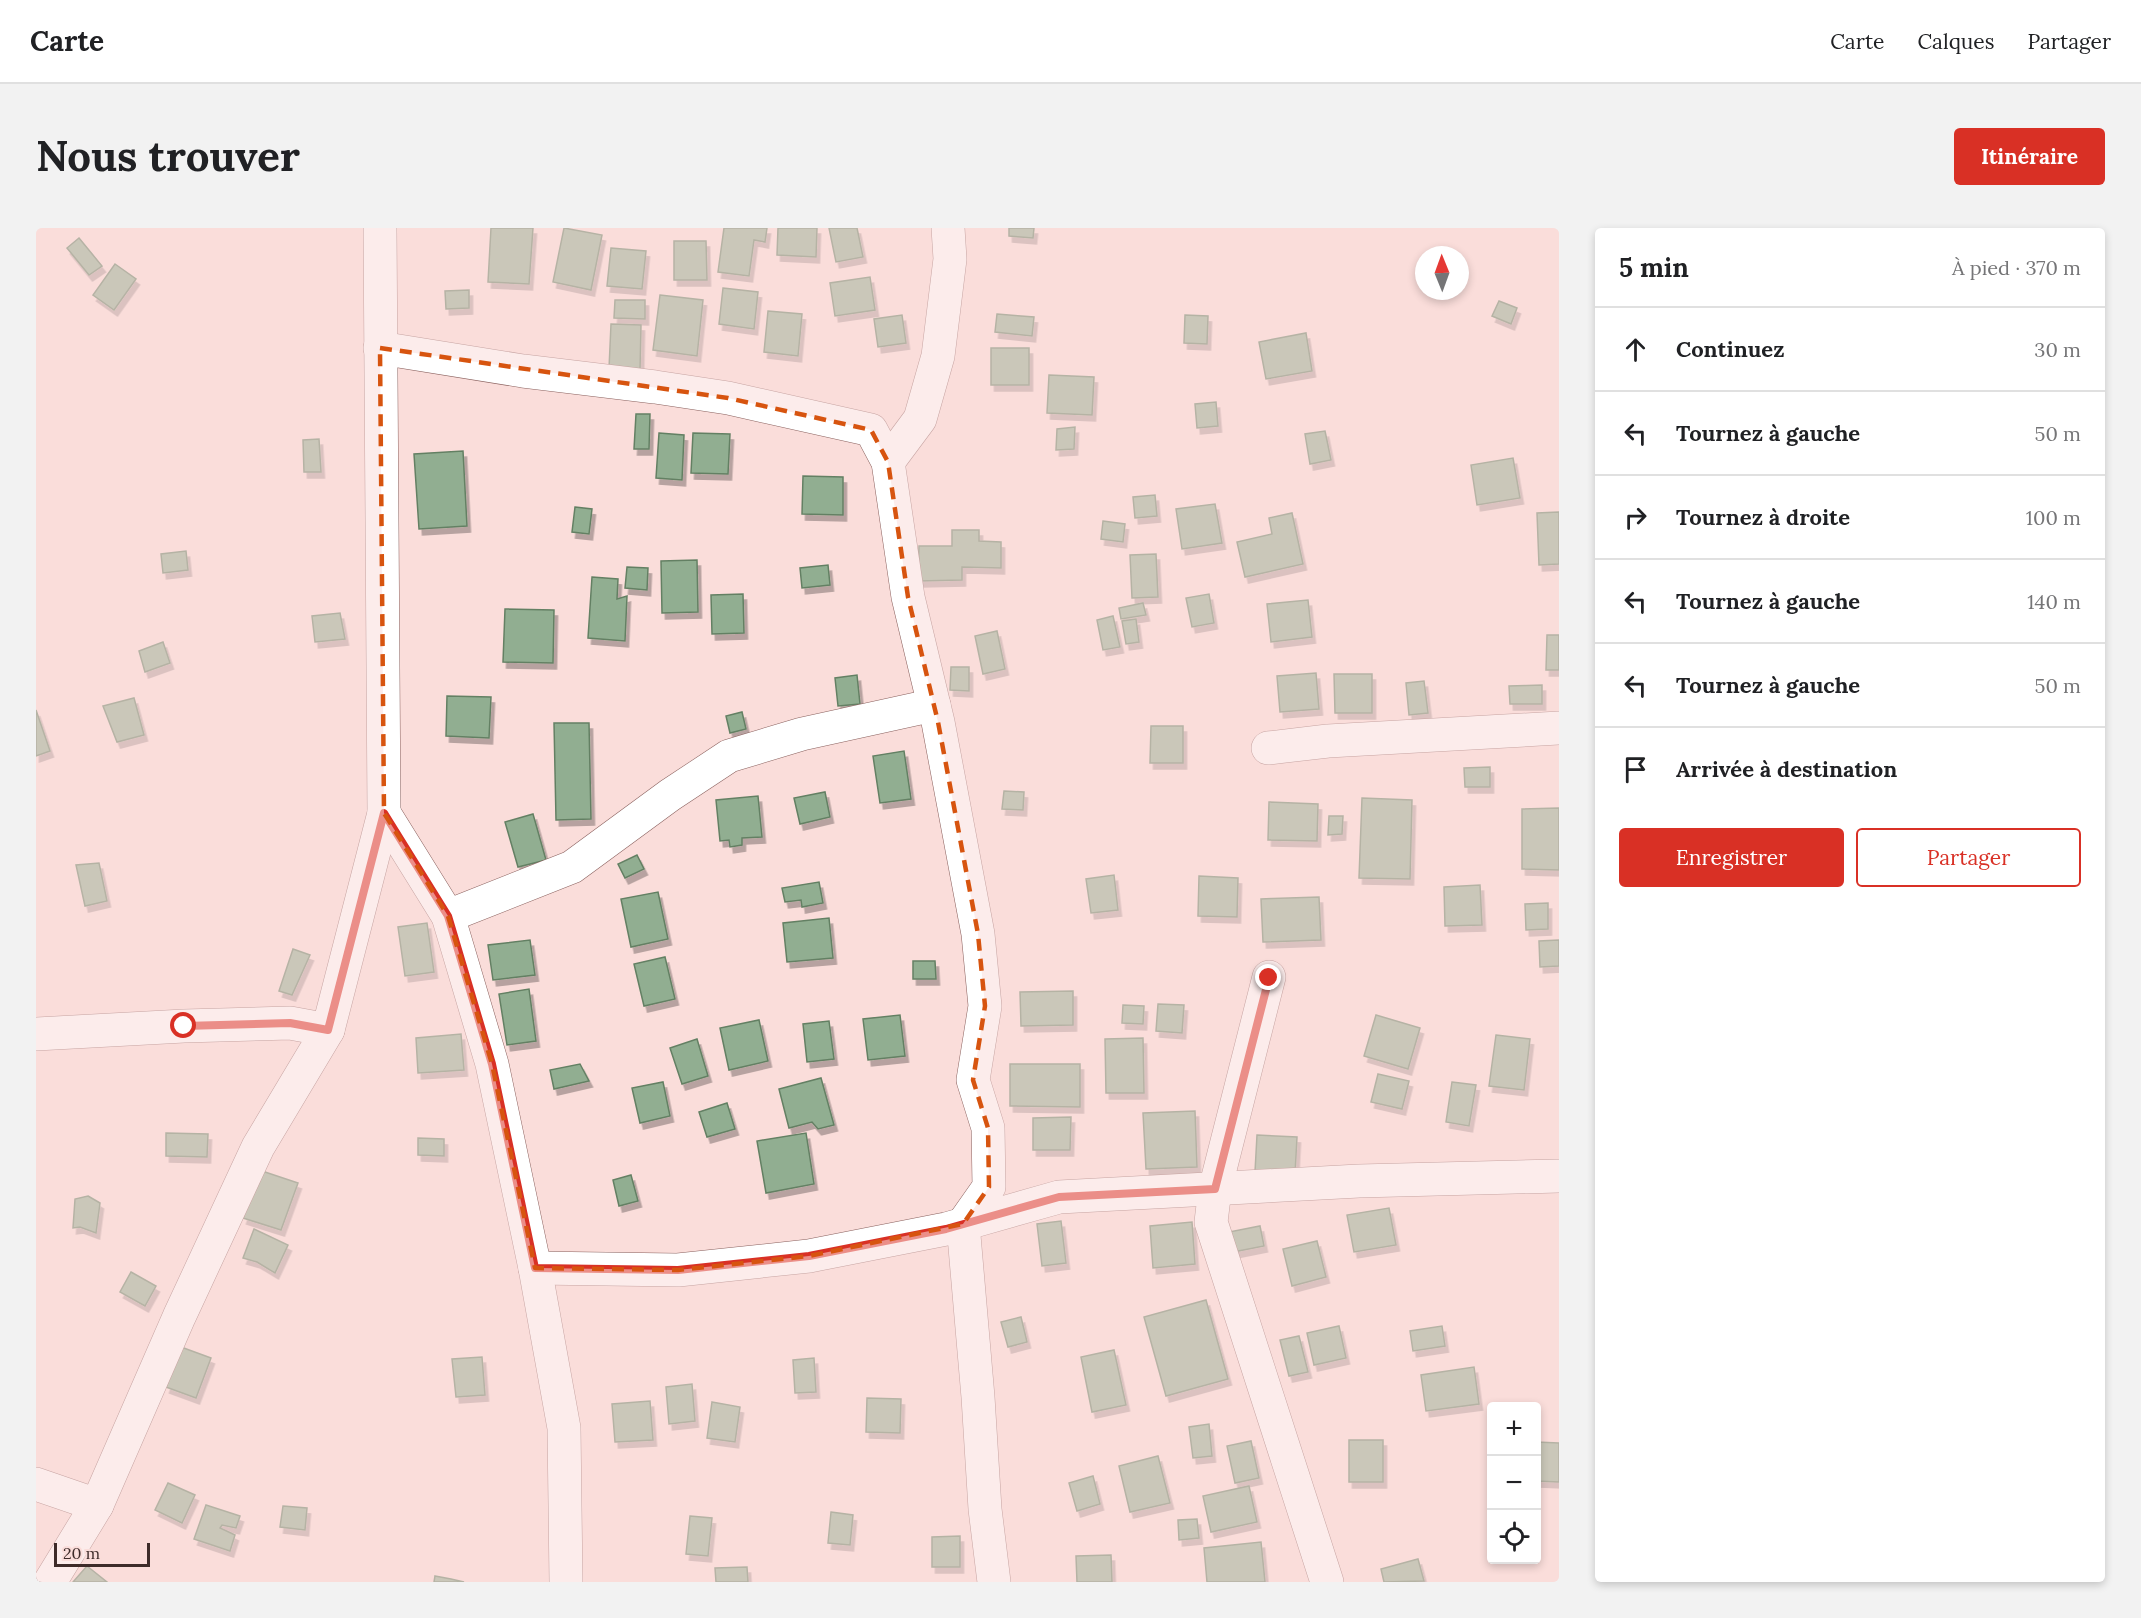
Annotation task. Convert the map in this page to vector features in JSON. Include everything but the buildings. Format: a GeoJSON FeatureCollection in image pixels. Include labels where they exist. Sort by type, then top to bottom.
{"type":"FeatureCollection","features":[{"type":"Feature","properties":{"kind":"street"},"geometry":{"type":"LineString","coordinates":[[50,1582],[97,1504],[179,1317],[258,1147],[328,1030],[384,813],[380,228]]}},
{"type":"Feature","properties":{"kind":"street"},"geometry":{"type":"LineString","coordinates":[[888,462],[920,419],[938,356],[950,259],[948,228]]}},
{"type":"Feature","properties":{"kind":"street"},"geometry":{"type":"LineString","coordinates":[[380,348],[523,371],[728,398],[871,430],[888,462],[908,597],[933,705],[978,934],[985,1006],[973,1080],[988,1128],[989,1186],[963,1224],[994,1582]]}},
{"type":"Feature","properties":{"kind":"street"},"geometry":{"type":"LineString","coordinates":[[448,916],[572,867],[670,795],[729,756],[802,734],[933,705]]}},
{"type":"Feature","properties":{"kind":"street"},"geometry":{"type":"LineString","coordinates":[[1268,748],[1351,740],[1559,728]]}},
{"type":"Feature","properties":{"kind":"street"},"geometry":{"type":"LineString","coordinates":[[384,813],[448,916],[492,1064],[535,1268],[564,1428],[566,1582]]}},
{"type":"Feature","properties":{"kind":"street"},"geometry":{"type":"LineString","coordinates":[[1269,978],[1215,1189],[1211,1222],[1327,1582]]}},
{"type":"Feature","properties":{"kind":"street"},"geometry":{"type":"LineString","coordinates":[[36,1034],[290,1023],[328,1030]]}},
{"type":"Feature","properties":{"kind":"street"},"geometry":{"type":"LineString","coordinates":[[535,1268],[678,1270],[809,1256],[946,1229],[1059,1197],[1359,1181],[1559,1176]]}},
{"type":"Feature","properties":{"kind":"street"},"geometry":{"type":"LineString","coordinates":[[36,1484],[97,1504]]}},
{"type":"Feature","properties":{"kind":"highlighted area"},"geometry":{"type":"Polygon","coordinates":[[[380,348],[728,398],[871,430],[888,462],[908,597],[938,722],[978,934],[985,1006],[973,1080],[988,1128],[989,1187],[963,1224],[809,1256],[678,1270],[535,1268],[492,1064],[448,916],[384,813],[380,348]]]}},
{"type":"Feature","properties":{"kind":"route"},"geometry":{"type":"LineString","coordinates":[[184,1026],[290,1023],[328,1030],[384,813],[448,916],[492,1064],[535,1268],[678,1270],[809,1256],[946,1229],[1059,1197],[1215,1189],[1269,978]]}}]}
